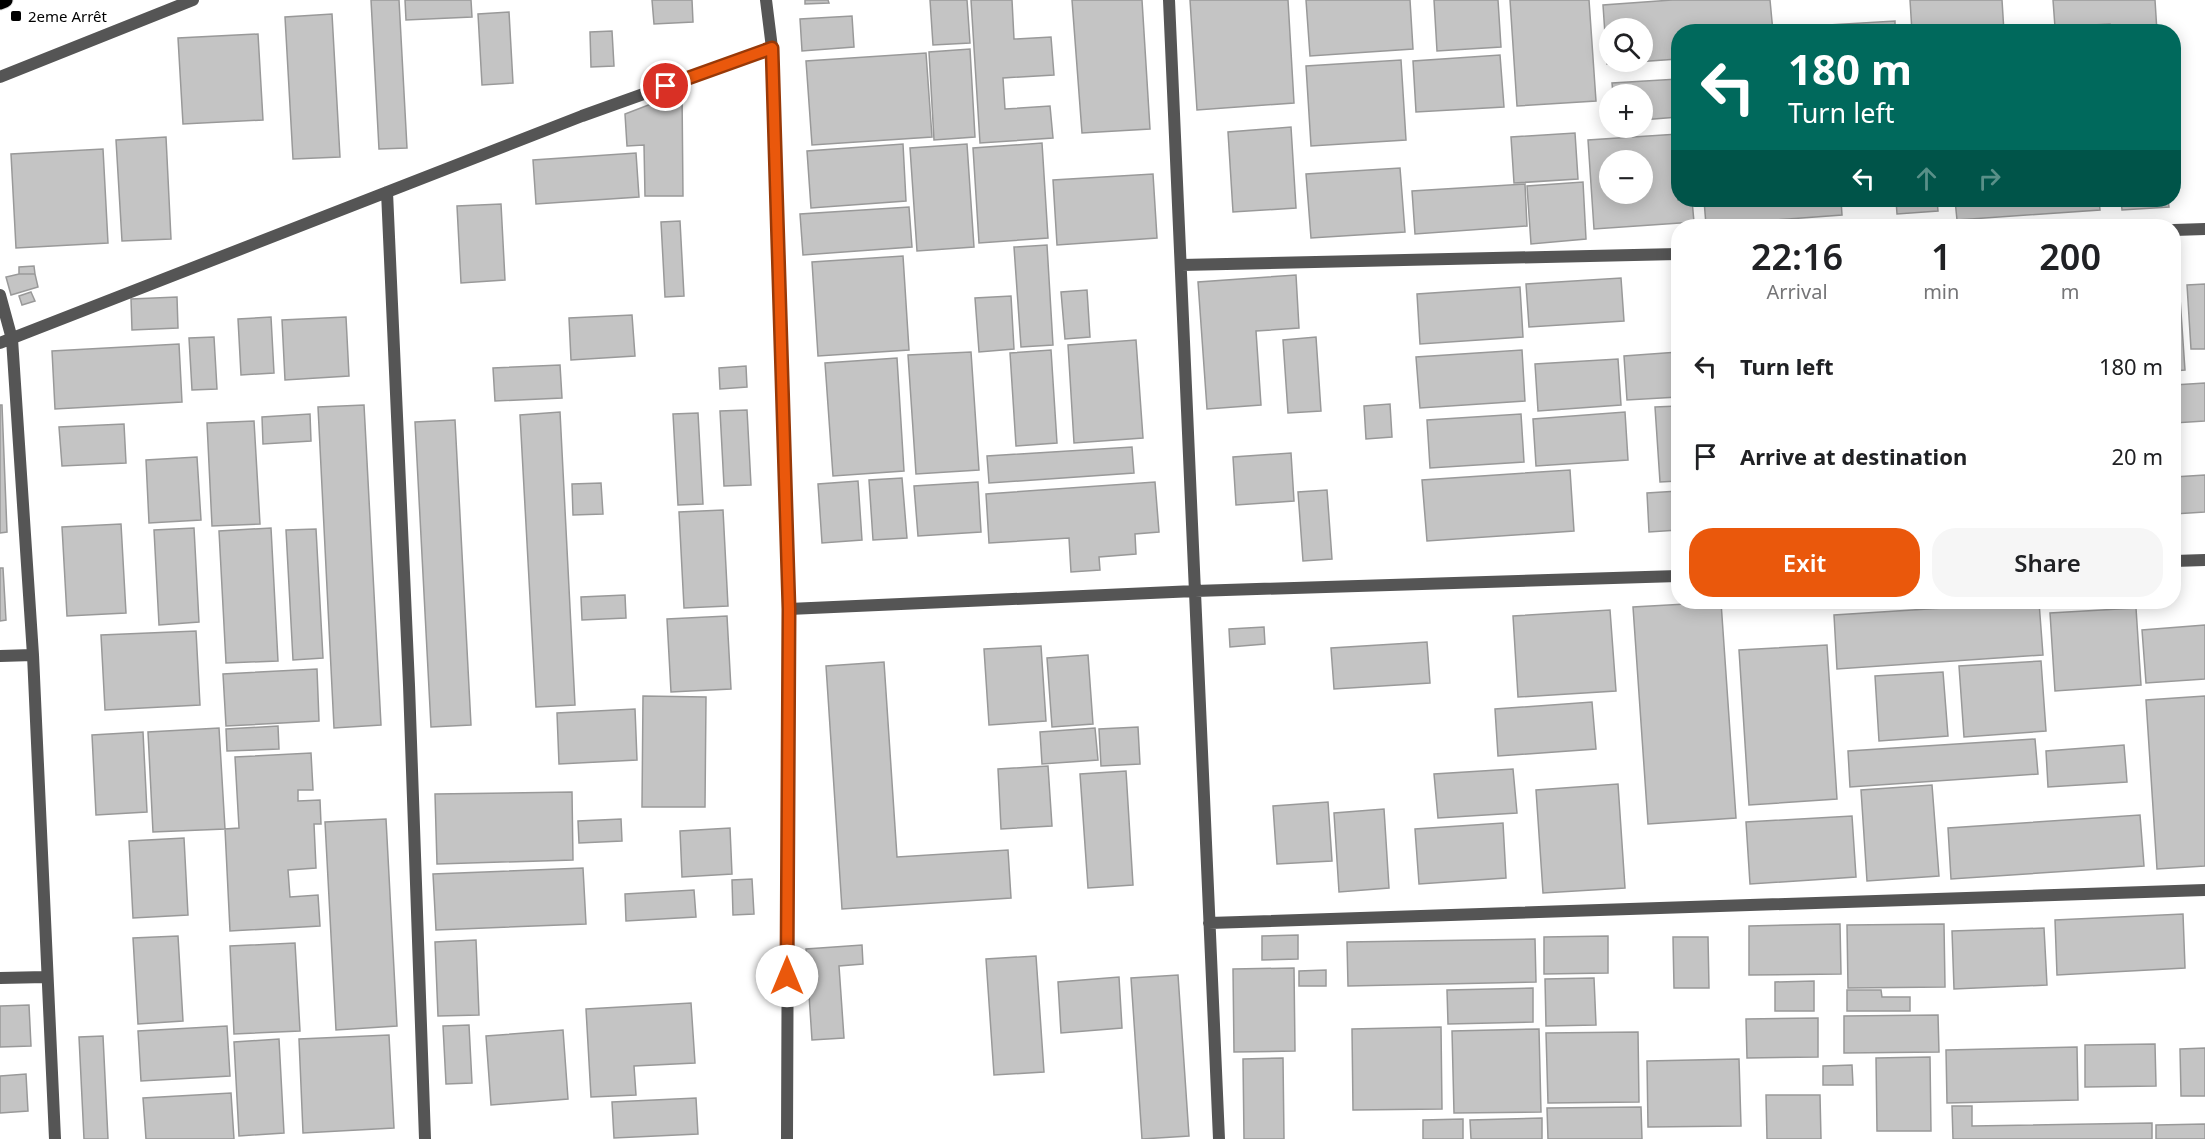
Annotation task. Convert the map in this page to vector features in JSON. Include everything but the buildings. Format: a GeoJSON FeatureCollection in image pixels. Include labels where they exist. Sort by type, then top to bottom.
{"type":"FeatureCollection","features":[{"type":"Feature","properties":{"kind":"main road"},"geometry":{"type":"LineString","coordinates":[[0,2],[5,0]]}},
{"type":"Feature","properties":{"kind":"street"},"geometry":{"type":"LineString","coordinates":[[0,77],[193,0]]}},
{"type":"Feature","properties":{"kind":"street"},"geometry":{"type":"LineString","coordinates":[[766,0],[772,48],[789,609],[787,1139]]}},
{"type":"Feature","properties":{"kind":"street"},"geometry":{"type":"LineString","coordinates":[[1169,0],[1219,1139]]}},
{"type":"Feature","properties":{"kind":"street"},"geometry":{"type":"LineString","coordinates":[[6,341],[582,116],[772,48]]}},
{"type":"Feature","properties":{"kind":"street"},"geometry":{"type":"LineString","coordinates":[[387,192],[425,1139]]}},
{"type":"Feature","properties":{"kind":"street"},"geometry":{"type":"LineString","coordinates":[[2181,230],[2205,229]]}},
{"type":"Feature","properties":{"kind":"street"},"geometry":{"type":"LineString","coordinates":[[1180,265],[1671,254]]}},
{"type":"Feature","properties":{"kind":"street"},"geometry":{"type":"LineString","coordinates":[[0,295],[33,655],[55,1139]]}},
{"type":"Feature","properties":{"kind":"street"},"geometry":{"type":"LineString","coordinates":[[2181,561],[2205,560]]}},
{"type":"Feature","properties":{"kind":"street"},"geometry":{"type":"LineString","coordinates":[[789,609],[1195,591],[1671,576]]}},
{"type":"Feature","properties":{"kind":"street"},"geometry":{"type":"LineString","coordinates":[[0,656],[33,655]]}},
{"type":"Feature","properties":{"kind":"street"},"geometry":{"type":"LineString","coordinates":[[1209,922],[2205,890]]}},
{"type":"Feature","properties":{"kind":"street"},"geometry":{"type":"LineString","coordinates":[[0,978],[46,977]]}},
{"type":"Feature","properties":{"kind":"place","name":"2eme Arrêt"},"geometry":{"type":"Point","coordinates":[16,16]}},
{"type":"Feature","properties":{"kind":"route"},"geometry":{"type":"LineString","coordinates":[[666,86],[772,48],[789,609],[787,976]]}}]}
